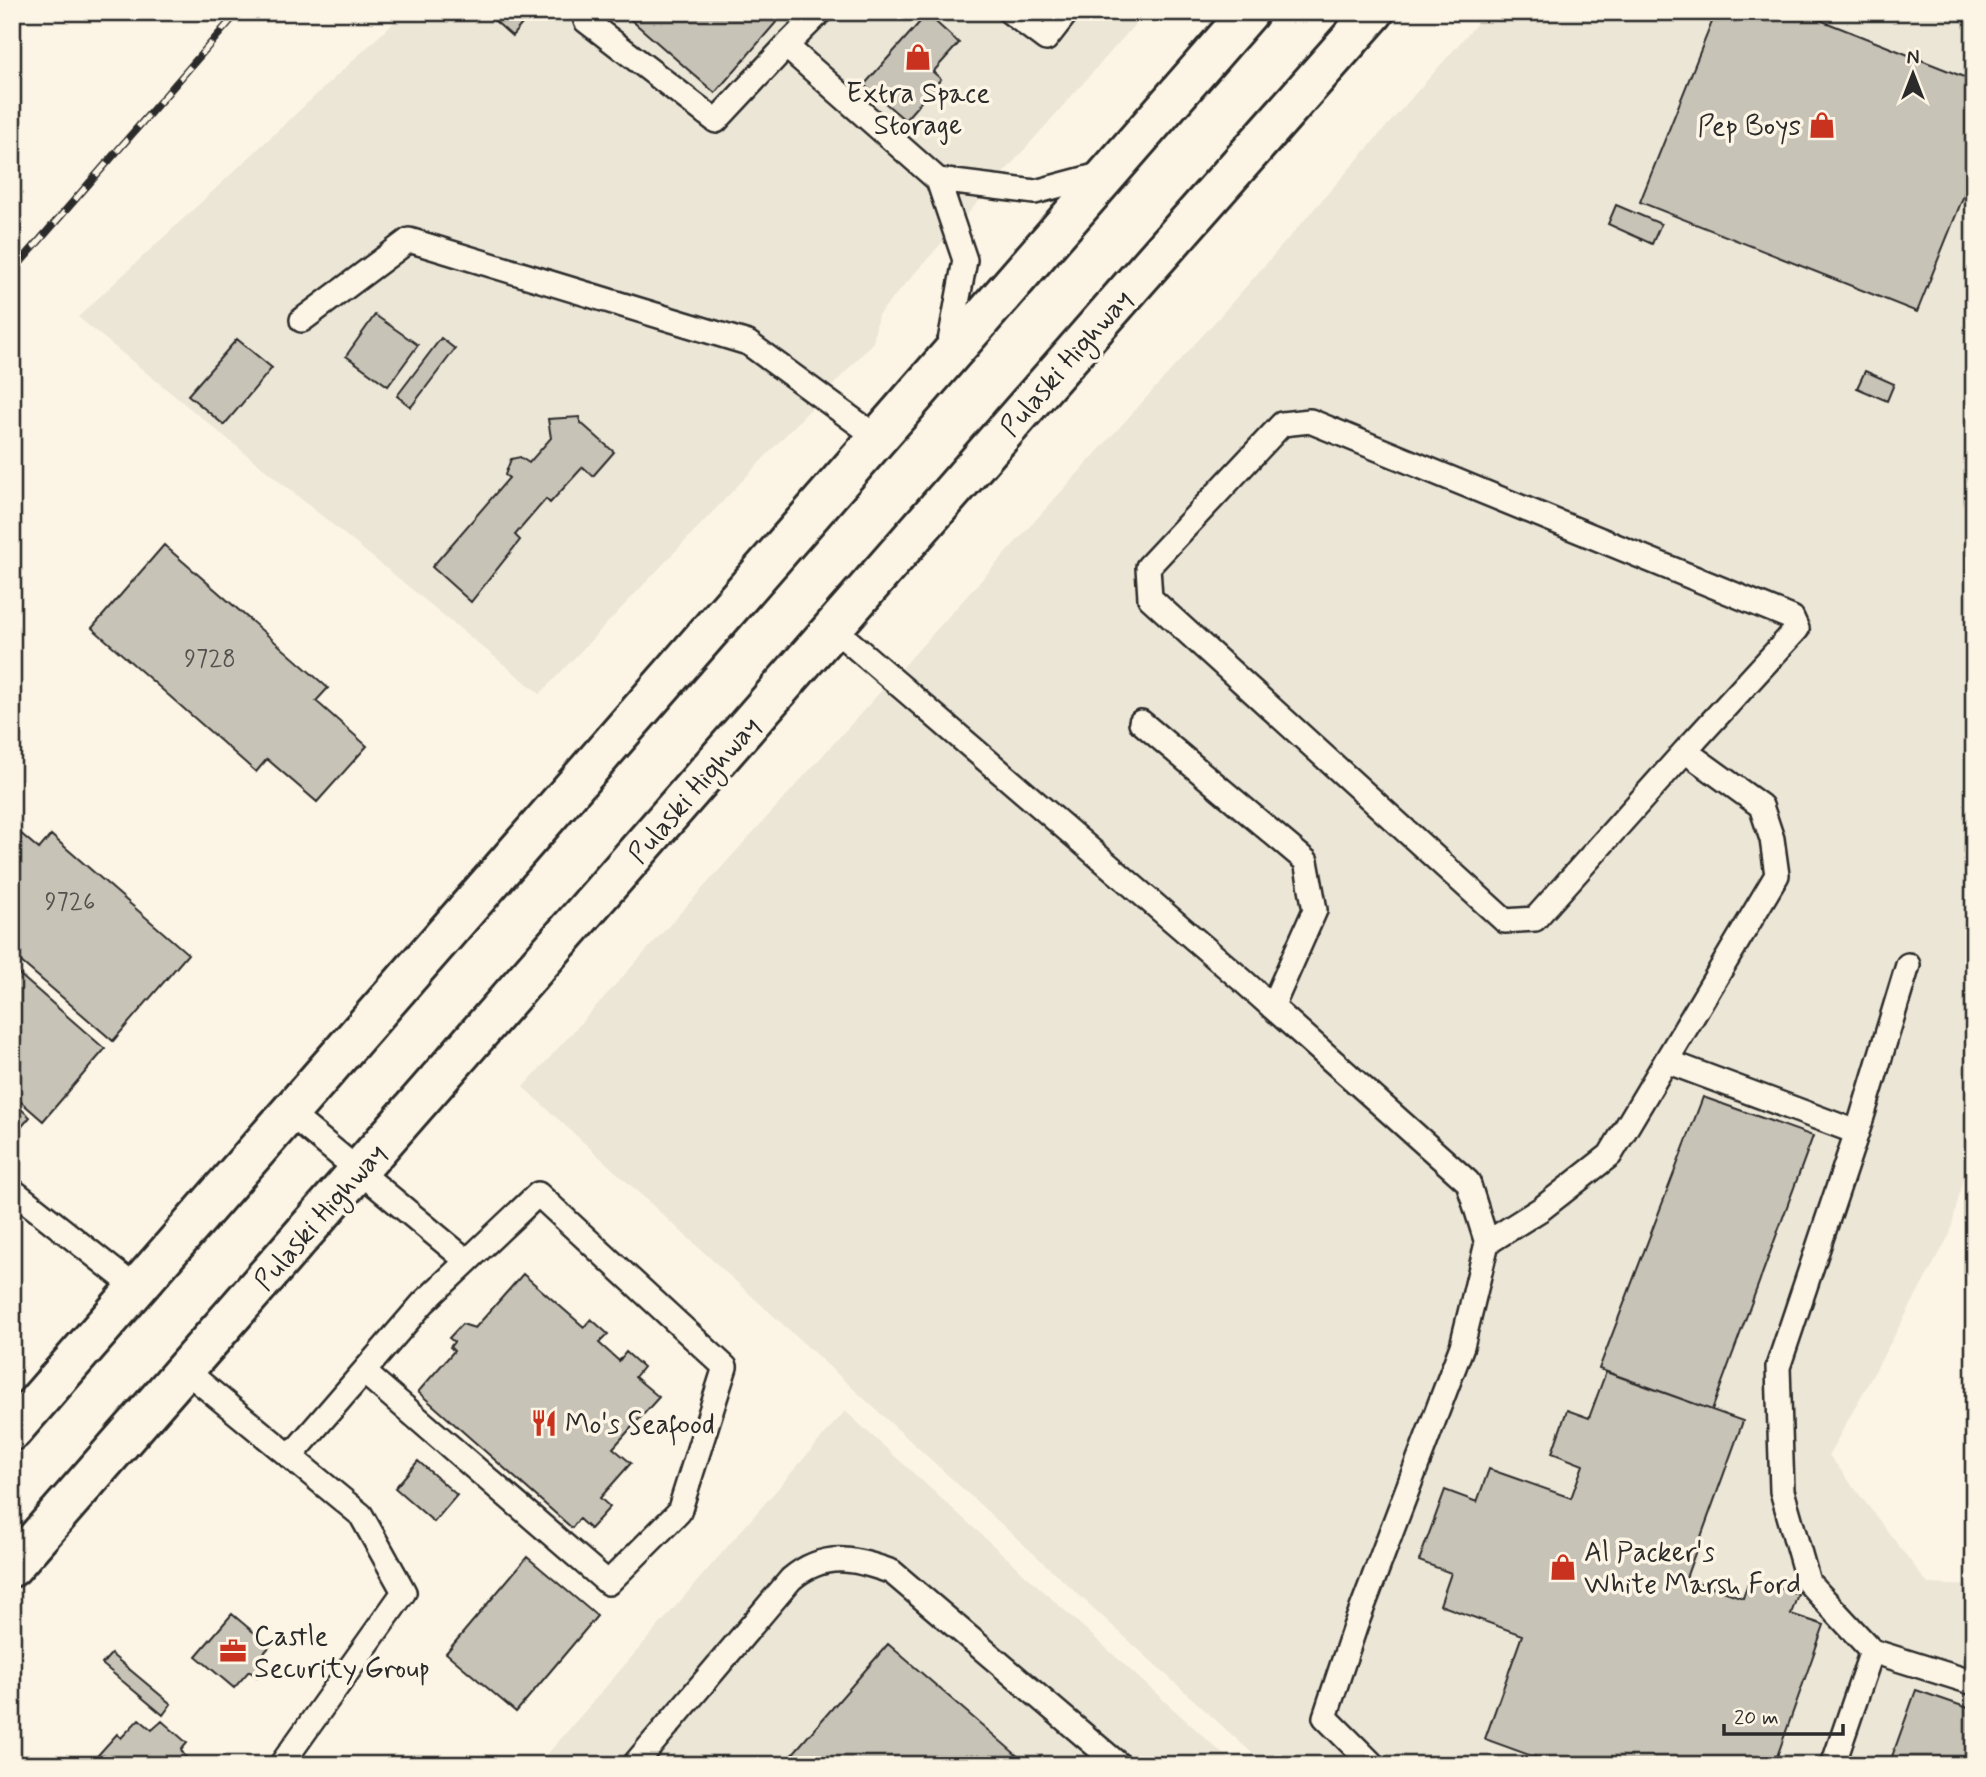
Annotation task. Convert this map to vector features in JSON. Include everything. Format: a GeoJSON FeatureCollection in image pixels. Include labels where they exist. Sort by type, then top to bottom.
{"type":"FeatureCollection","features":[{"type":"Feature","properties":{"kind":"highway"},"geometry":{"type":"LineString","coordinates":[[12,1431],[1249,12]]}},
{"type":"Feature","properties":{"kind":"highway","name":"Pulaski Highway"},"geometry":{"type":"LineString","coordinates":[[12,1567],[1374,12]]}},
{"type":"Feature","properties":{"kind":"lane"},"geometry":{"type":"LineString","coordinates":[[586,21],[716,121],[820,12]]}},
{"type":"Feature","properties":{"kind":"lane"},"geometry":{"type":"LineString","coordinates":[[1010,12],[1046,39],[1067,12]]}},
{"type":"Feature","properties":{"kind":"lane"},"geometry":{"type":"LineString","coordinates":[[786,46],[937,180],[965,260],[947,359]]}},
{"type":"Feature","properties":{"kind":"lane"},"geometry":{"type":"LineString","coordinates":[[937,180],[1035,192],[1110,172]]}},
{"type":"Feature","properties":{"kind":"lane"},"geometry":{"type":"LineString","coordinates":[[302,320],[409,240],[748,344],[878,438]]}},
{"type":"Feature","properties":{"kind":"lane"},"geometry":{"type":"LineString","coordinates":[[1310,421],[1792,618],[1797,629],[1685,751],[1535,919],[1505,921],[1150,598],[1149,567],[1282,424],[1310,421]]}},
{"type":"Feature","properties":{"kind":"lane"},"geometry":{"type":"LineString","coordinates":[[833,628],[1272,1007],[1468,1182],[1487,1243],[1462,1346],[1355,1627],[1325,1717],[1373,1765]]}},
{"type":"Feature","properties":{"kind":"lane"},"geometry":{"type":"LineString","coordinates":[[1141,722],[1306,861],[1315,910],[1272,1007]]}},
{"type":"Feature","properties":{"kind":"lane"},"geometry":{"type":"LineString","coordinates":[[1487,1243],[1541,1209],[1610,1155],[1777,875],[1772,839],[1761,806],[1685,751]]}},
{"type":"Feature","properties":{"kind":"lane"},"geometry":{"type":"LineString","coordinates":[[1908,965],[1778,1367],[1782,1491],[1808,1583],[1872,1651],[1974,1684]]}},
{"type":"Feature","properties":{"kind":"lane"},"geometry":{"type":"LineString","coordinates":[[1666,1061],[1856,1132]]}},
{"type":"Feature","properties":{"kind":"lane"},"geometry":{"type":"LineString","coordinates":[[289,1113],[467,1261]]}},
{"type":"Feature","properties":{"kind":"lane"},"geometry":{"type":"LineString","coordinates":[[12,1190],[136,1288]]}},
{"type":"Feature","properties":{"kind":"lane"},"geometry":{"type":"LineString","coordinates":[[290,1457],[423,1303],[538,1194],[724,1367],[679,1512],[608,1583],[364,1372]]}},
{"type":"Feature","properties":{"kind":"lane"},"geometry":{"type":"LineString","coordinates":[[185,1370],[361,1515],[404,1592],[281,1765]]}},
{"type":"Feature","properties":{"kind":"lane"},"geometry":{"type":"LineString","coordinates":[[634,1765],[791,1579],[805,1567],[833,1558],[859,1559],[892,1572],[1119,1765]]}},
{"type":"Feature","properties":{"kind":"lane"},"geometry":{"type":"LineString","coordinates":[[1833,1765],[1872,1651]]}},
{"type":"Feature","properties":{"kind":"shaded area"},"geometry":{"type":"Polygon","coordinates":[[[405,12],[1146,12],[878,315],[873,343],[540,694],[78,317],[405,12]]]}},
{"type":"Feature","properties":{"kind":"shaded area"},"geometry":{"type":"Polygon","coordinates":[[[1487,12],[1974,12],[1974,1132],[1950,1234],[1829,1455],[1928,1584],[1974,1586],[1974,1765],[1265,1765],[523,1087],[1221,315],[1487,12]]]}},
{"type":"Feature","properties":{"kind":"shaded area"},"geometry":{"type":"Polygon","coordinates":[[[845,1411],[1235,1765],[538,1765],[845,1411]]]}},
{"type":"Feature","properties":{"kind":"building"},"geometry":{"type":"Polygon","coordinates":[[[485,12],[532,12],[512,36],[485,12]]]}},
{"type":"Feature","properties":{"kind":"building"},"geometry":{"type":"Polygon","coordinates":[[[622,12],[785,12],[715,93],[622,12]]]}},
{"type":"Feature","properties":{"kind":"building","name":"Pep Boys"},"geometry":{"type":"Polygon","coordinates":[[[1716,12],[1800,12],[1974,81],[1974,170],[1917,312],[1640,202],[1716,12]]]}},
{"type":"Feature","properties":{"kind":"building","name":"Extra Space Storage"},"geometry":{"type":"Polygon","coordinates":[[[927,14],[959,43],[933,72],[941,79],[905,120],[864,85],[927,14]]]}},
{"type":"Feature","properties":{"kind":"building"},"geometry":{"type":"Polygon","coordinates":[[[1616,205],[1661,224],[1652,244],[1608,224],[1616,205]]]}},
{"type":"Feature","properties":{"kind":"building"},"geometry":{"type":"Polygon","coordinates":[[[375,315],[418,345],[388,386],[346,356],[375,315]]]}},
{"type":"Feature","properties":{"kind":"building"},"geometry":{"type":"Polygon","coordinates":[[[441,338],[455,349],[411,407],[397,396],[441,338]]]}},
{"type":"Feature","properties":{"kind":"building"},"geometry":{"type":"Polygon","coordinates":[[[237,339],[272,368],[224,425],[188,395],[237,339]]]}},
{"type":"Feature","properties":{"kind":"building"},"geometry":{"type":"Polygon","coordinates":[[[1865,371],[1894,384],[1887,401],[1857,388],[1865,371]]]}},
{"type":"Feature","properties":{"kind":"building"},"geometry":{"type":"Polygon","coordinates":[[[580,417],[580,422],[614,452],[593,476],[583,467],[550,503],[546,499],[515,535],[520,540],[471,602],[432,567],[509,478],[505,475],[511,459],[520,457],[529,463],[551,438],[548,419],[580,417]]]}},
{"type":"Feature","properties":{"kind":"building"},"geometry":{"type":"Polygon","coordinates":[[[164,545],[328,688],[316,701],[367,746],[317,802],[267,759],[256,772],[92,628],[164,545]]]}},
{"type":"Feature","properties":{"kind":"building"},"geometry":{"type":"Polygon","coordinates":[[[12,826],[39,849],[51,835],[188,954],[113,1041],[12,954],[12,826]]]}},
{"type":"Feature","properties":{"kind":"building"},"geometry":{"type":"Polygon","coordinates":[[[12,968],[105,1049],[43,1121],[12,1094],[12,968]]]}},
{"type":"Feature","properties":{"kind":"building"},"geometry":{"type":"Polygon","coordinates":[[[1703,1097],[1813,1136],[1712,1410],[1599,1369],[1703,1097]]]}},
{"type":"Feature","properties":{"kind":"building"},"geometry":{"type":"Polygon","coordinates":[[[12,1101],[30,1117],[12,1138],[12,1101]]]}},
{"type":"Feature","properties":{"kind":"building","name":"Mo's Seafood"},"geometry":{"type":"Polygon","coordinates":[[[523,1274],[584,1327],[591,1319],[608,1334],[599,1343],[619,1361],[626,1352],[643,1367],[635,1377],[659,1397],[613,1448],[631,1463],[600,1498],[610,1507],[590,1529],[579,1519],[572,1528],[418,1392],[454,1351],[450,1347],[454,1342],[449,1338],[462,1324],[475,1328],[523,1274]]]}},
{"type":"Feature","properties":{"kind":"building","name":"Al Packer's White Marsh Ford"},"geometry":{"type":"Polygon","coordinates":[[[1606,1372],[1743,1421],[1686,1578],[1743,1598],[1750,1577],[1798,1594],[1791,1614],[1824,1625],[1774,1765],[1557,1765],[1485,1739],[1522,1635],[1440,1605],[1451,1573],[1419,1561],[1445,1490],[1477,1502],[1489,1469],[1571,1498],[1583,1465],[1552,1453],[1567,1410],[1589,1418],[1606,1372]]]}},
{"type":"Feature","properties":{"kind":"building"},"geometry":{"type":"Polygon","coordinates":[[[418,1461],[457,1495],[434,1522],[395,1488],[418,1461]]]}},
{"type":"Feature","properties":{"kind":"building"},"geometry":{"type":"Polygon","coordinates":[[[527,1557],[597,1616],[516,1712],[446,1653],[527,1557]]]}},
{"type":"Feature","properties":{"kind":"building","name":"Castle Security Group"},"geometry":{"type":"Polygon","coordinates":[[[232,1614],[270,1646],[258,1660],[266,1667],[257,1677],[249,1671],[234,1688],[196,1656],[232,1614]]]}},
{"type":"Feature","properties":{"kind":"building"},"geometry":{"type":"Polygon","coordinates":[[[888,1644],[1028,1765],[783,1765],[888,1644]]]}},
{"type":"Feature","properties":{"kind":"building"},"geometry":{"type":"Polygon","coordinates":[[[111,1654],[171,1704],[163,1715],[102,1664],[111,1654]]]}},
{"type":"Feature","properties":{"kind":"building"},"geometry":{"type":"Polygon","coordinates":[[[1916,1690],[1974,1710],[1974,1765],[1889,1765],[1916,1690]]]}},
{"type":"Feature","properties":{"kind":"building"},"geometry":{"type":"Polygon","coordinates":[[[139,1719],[152,1730],[162,1721],[187,1743],[181,1750],[191,1765],[89,1765],[117,1734],[121,1738],[139,1719]]]}},
{"type":"Feature","properties":{"kind":"railway"},"geometry":{"type":"LineString","coordinates":[[12,272],[238,12]]}},
{"type":"Feature","properties":{"kind":"place","name":"Extra Space Storage"},"geometry":{"type":"Point","coordinates":[918,57]}},
{"type":"Feature","properties":{"kind":"place","name":"Pep Boys"},"geometry":{"type":"Point","coordinates":[1822,125]}},
{"type":"Feature","properties":{"kind":"place","name":"Mo's Seafood"},"geometry":{"type":"Point","coordinates":[544,1423]}},
{"type":"Feature","properties":{"kind":"place","name":"Al Packer's White Marsh Ford"},"geometry":{"type":"Point","coordinates":[1563,1567]}},
{"type":"Feature","properties":{"kind":"place","name":"Castle Security Group"},"geometry":{"type":"Point","coordinates":[233,1651]}}]}
